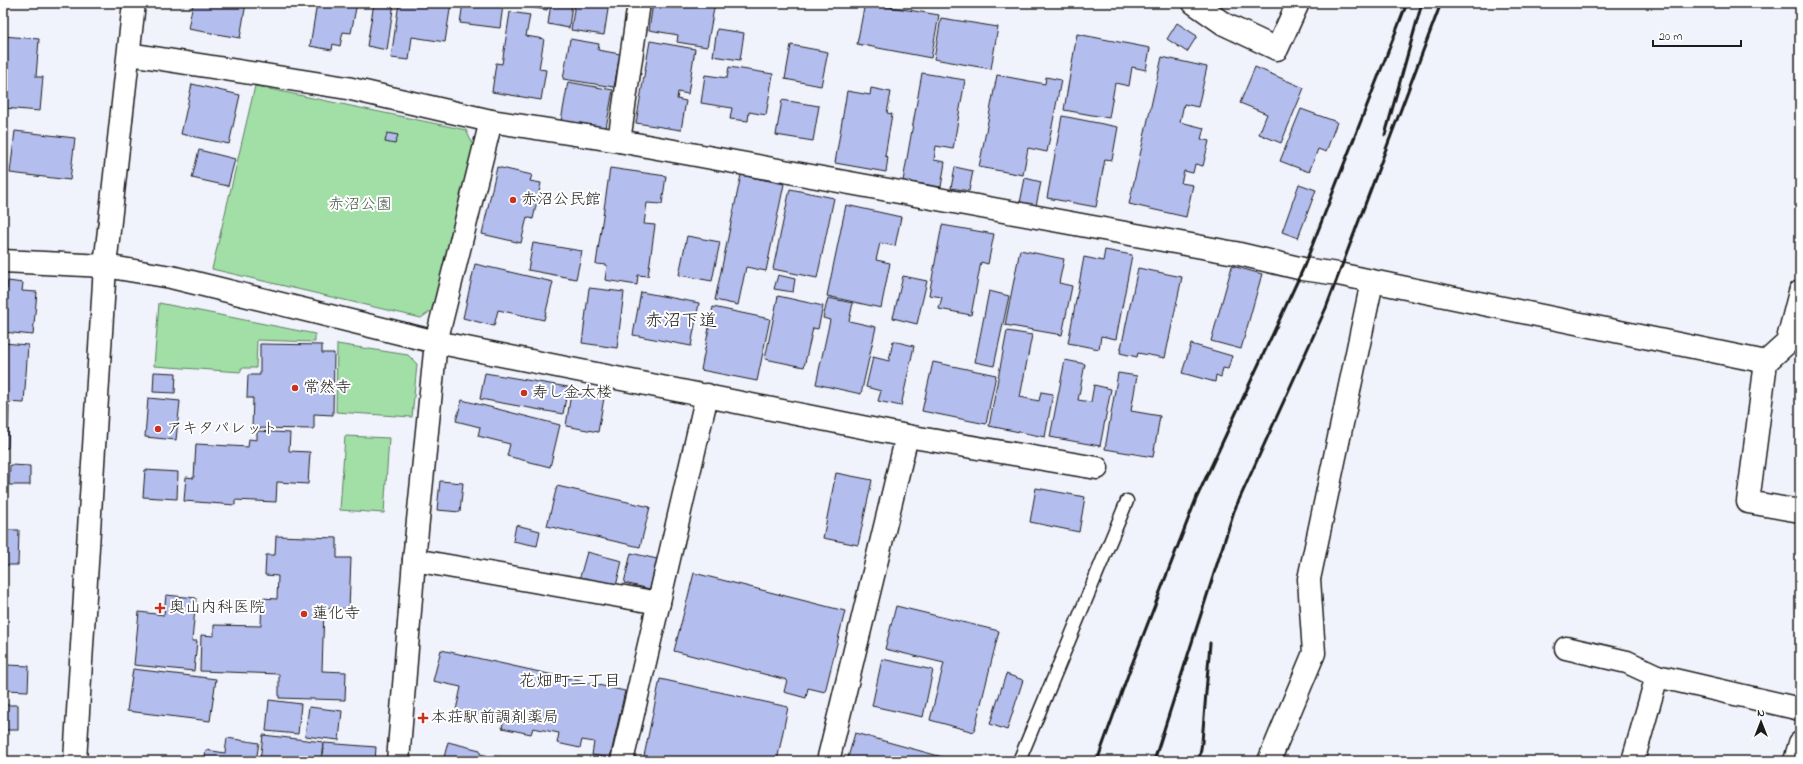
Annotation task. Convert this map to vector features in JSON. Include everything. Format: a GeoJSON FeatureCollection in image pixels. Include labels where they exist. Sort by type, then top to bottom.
{"type":"FeatureCollection","features":[{"type":"Feature","properties":{"kind":"street"},"geometry":{"type":"LineString","coordinates":[[75,761],[105,266],[134,3]]}},
{"type":"Feature","properties":{"kind":"street"},"geometry":{"type":"LineString","coordinates":[[619,141],[639,3]]}},
{"type":"Feature","properties":{"kind":"street"},"geometry":{"type":"LineString","coordinates":[[1194,3],[1224,24],[1277,49],[1298,3]]}},
{"type":"Feature","properties":{"kind":"street"},"geometry":{"type":"LineString","coordinates":[[129,54],[347,88],[491,121],[619,141],[1235,253],[1303,269],[1766,362]]}},
{"type":"Feature","properties":{"kind":"street"},"geometry":{"type":"LineString","coordinates":[[398,761],[414,560],[436,342],[491,121]]}},
{"type":"Feature","properties":{"kind":"street"},"geometry":{"type":"LineString","coordinates":[[3,261],[105,266],[171,277],[436,342],[907,436],[1097,468]]}},
{"type":"Feature","properties":{"kind":"street"},"geometry":{"type":"LineString","coordinates":[[1269,761],[1314,653],[1309,579],[1372,282]]}},
{"type":"Feature","properties":{"kind":"street"},"geometry":{"type":"LineString","coordinates":[[1800,292],[1787,343],[1766,362],[1748,502],[1800,511]]}},
{"type":"Feature","properties":{"kind":"street"},"geometry":{"type":"LineString","coordinates":[[622,761],[707,395]]}},
{"type":"Feature","properties":{"kind":"street"},"geometry":{"type":"LineString","coordinates":[[828,761],[907,436]]}},
{"type":"Feature","properties":{"kind":"street"},"geometry":{"type":"LineString","coordinates":[[414,560],[659,603]]}},
{"type":"Feature","properties":{"kind":"street"},"geometry":{"type":"LineString","coordinates":[[1566,648],[1627,662],[1656,676],[1800,708]]}},
{"type":"Feature","properties":{"kind":"street"},"geometry":{"type":"LineString","coordinates":[[1633,761],[1656,676]]}},
{"type":"Feature","properties":{"kind":"street"},"geometry":{"type":"LineString","coordinates":[[1795,761],[1800,743]]}},
{"type":"Feature","properties":{"kind":"lane"},"geometry":{"type":"LineString","coordinates":[[1020,761],[1127,502]]}},
{"type":"Feature","properties":{"kind":"green space","name":"赤沼公園"},"geometry":{"type":"Polygon","coordinates":[[[255,86],[466,130],[473,145],[438,306],[421,318],[212,269],[255,86]]]}},
{"type":"Feature","properties":{"kind":"green space"},"geometry":{"type":"Polygon","coordinates":[[[159,303],[315,334],[315,342],[257,340],[256,368],[241,368],[241,372],[154,366],[159,303]]]}},
{"type":"Feature","properties":{"kind":"green space"},"geometry":{"type":"Polygon","coordinates":[[[337,344],[408,355],[417,364],[412,417],[336,412],[337,344]]]}},
{"type":"Feature","properties":{"kind":"green space"},"geometry":{"type":"Polygon","coordinates":[[[345,436],[389,438],[384,513],[340,510],[345,436]]]}},
{"type":"Feature","properties":{"kind":"building"},"geometry":{"type":"Polygon","coordinates":[[[193,3],[246,3],[240,38],[188,29],[193,3]]]}},
{"type":"Feature","properties":{"kind":"building"},"geometry":{"type":"Polygon","coordinates":[[[317,3],[357,3],[351,33],[343,32],[340,46],[333,44],[332,50],[310,46],[317,3]]]}},
{"type":"Feature","properties":{"kind":"building"},"geometry":{"type":"Polygon","coordinates":[[[374,3],[394,3],[387,50],[367,46],[374,3]]]}},
{"type":"Feature","properties":{"kind":"building"},"geometry":{"type":"Polygon","coordinates":[[[399,3],[451,3],[445,42],[412,37],[409,60],[391,58],[399,3]]]}},
{"type":"Feature","properties":{"kind":"building"},"geometry":{"type":"Polygon","coordinates":[[[463,3],[503,5],[500,28],[460,23],[463,3]]]}},
{"type":"Feature","properties":{"kind":"building"},"geometry":{"type":"Polygon","coordinates":[[[506,3],[549,3],[547,10],[506,3]]]}},
{"type":"Feature","properties":{"kind":"building"},"geometry":{"type":"Polygon","coordinates":[[[551,3],[572,4],[569,28],[548,24],[551,3]]]}},
{"type":"Feature","properties":{"kind":"building"},"geometry":{"type":"Polygon","coordinates":[[[575,3],[609,3],[604,35],[571,30],[575,3]]]}},
{"type":"Feature","properties":{"kind":"building"},"geometry":{"type":"Polygon","coordinates":[[[620,3],[631,3],[630,7],[619,6],[620,3]]]}},
{"type":"Feature","properties":{"kind":"building"},"geometry":{"type":"Polygon","coordinates":[[[653,3],[715,3],[707,47],[677,42],[678,35],[649,30],[653,3]]]}},
{"type":"Feature","properties":{"kind":"building"},"geometry":{"type":"Polygon","coordinates":[[[865,3],[939,15],[931,58],[857,44],[865,3]]]}},
{"type":"Feature","properties":{"kind":"building"},"geometry":{"type":"Polygon","coordinates":[[[1234,3],[1245,3],[1238,8],[1234,3]]]}},
{"type":"Feature","properties":{"kind":"building"},"geometry":{"type":"Polygon","coordinates":[[[510,12],[530,15],[526,36],[544,39],[539,69],[546,70],[541,100],[492,92],[496,63],[502,64],[510,12]]]}},
{"type":"Feature","properties":{"kind":"building"},"geometry":{"type":"Polygon","coordinates":[[[941,18],[998,27],[991,69],[934,59],[941,18]]]}},
{"type":"Feature","properties":{"kind":"building"},"geometry":{"type":"Polygon","coordinates":[[[1177,23],[1197,36],[1187,52],[1167,39],[1177,23]]]}},
{"type":"Feature","properties":{"kind":"building"},"geometry":{"type":"Polygon","coordinates":[[[717,29],[744,33],[740,60],[713,56],[717,29]]]}},
{"type":"Feature","properties":{"kind":"building"},"geometry":{"type":"Polygon","coordinates":[[[1077,34],[1150,48],[1146,70],[1132,67],[1129,86],[1115,83],[1109,118],[1064,110],[1077,34]]]}},
{"type":"Feature","properties":{"kind":"building"},"geometry":{"type":"Polygon","coordinates":[[[3,36],[39,39],[36,77],[43,77],[40,111],[3,108],[3,36]]]}},
{"type":"Feature","properties":{"kind":"building"},"geometry":{"type":"Polygon","coordinates":[[[570,39],[599,44],[598,50],[620,54],[614,87],[563,79],[570,39]]]}},
{"type":"Feature","properties":{"kind":"building"},"geometry":{"type":"Polygon","coordinates":[[[650,41],[695,49],[688,94],[678,92],[677,99],[686,101],[681,130],[636,123],[650,41]]]}},
{"type":"Feature","properties":{"kind":"building"},"geometry":{"type":"Polygon","coordinates":[[[791,45],[828,52],[821,86],[785,79],[791,45]]]}},
{"type":"Feature","properties":{"kind":"building"},"geometry":{"type":"Polygon","coordinates":[[[1162,57],[1207,67],[1198,107],[1184,104],[1180,122],[1204,128],[1201,139],[1209,141],[1203,166],[1195,164],[1193,173],[1184,171],[1181,183],[1193,185],[1186,217],[1129,204],[1162,57]]]}},
{"type":"Feature","properties":{"kind":"building"},"geometry":{"type":"Polygon","coordinates":[[[729,67],[773,74],[766,115],[749,112],[748,121],[730,119],[732,108],[701,103],[705,75],[727,78],[729,67]]]}},
{"type":"Feature","properties":{"kind":"building"},"geometry":{"type":"Polygon","coordinates":[[[1255,67],[1304,88],[1281,143],[1259,134],[1267,114],[1240,103],[1255,67]]]}},
{"type":"Feature","properties":{"kind":"building"},"geometry":{"type":"Polygon","coordinates":[[[922,73],[965,80],[953,149],[936,146],[934,160],[945,162],[941,187],[903,181],[922,73]]]}},
{"type":"Feature","properties":{"kind":"building"},"geometry":{"type":"Polygon","coordinates":[[[997,75],[1045,84],[1046,77],[1061,80],[1047,152],[1028,148],[1023,175],[979,167],[997,75]]]}},
{"type":"Feature","properties":{"kind":"building"},"geometry":{"type":"Polygon","coordinates":[[[568,82],[613,90],[606,128],[561,121],[568,82]]]}},
{"type":"Feature","properties":{"kind":"building"},"geometry":{"type":"Polygon","coordinates":[[[192,84],[240,95],[229,144],[181,134],[192,84]]]}},
{"type":"Feature","properties":{"kind":"building"},"geometry":{"type":"Polygon","coordinates":[[[871,88],[891,92],[887,113],[892,114],[885,156],[888,157],[886,172],[835,163],[847,91],[870,95],[871,88]]]}},
{"type":"Feature","properties":{"kind":"building"},"geometry":{"type":"Polygon","coordinates":[[[782,100],[819,106],[813,141],[776,135],[782,100]]]}},
{"type":"Feature","properties":{"kind":"building"},"geometry":{"type":"Polygon","coordinates":[[[1301,109],[1337,122],[1326,152],[1318,149],[1309,172],[1280,161],[1301,109]]]}},
{"type":"Feature","properties":{"kind":"building"},"geometry":{"type":"Polygon","coordinates":[[[1062,116],[1118,127],[1112,160],[1105,159],[1096,207],[1047,198],[1062,116]]]}},
{"type":"Feature","properties":{"kind":"building"},"geometry":{"type":"Polygon","coordinates":[[[15,131],[75,138],[70,180],[10,173],[15,131]]]}},
{"type":"Feature","properties":{"kind":"building"},"geometry":{"type":"Polygon","coordinates":[[[387,133],[398,135],[395,144],[385,142],[387,133]]]}},
{"type":"Feature","properties":{"kind":"building"},"geometry":{"type":"Polygon","coordinates":[[[199,150],[235,159],[228,186],[192,178],[199,150]]]}},
{"type":"Feature","properties":{"kind":"building","name":"赤沼公民館"},"geometry":{"type":"Polygon","coordinates":[[[497,167],[532,175],[530,181],[541,183],[533,219],[527,217],[521,243],[482,234],[497,167]]]}},
{"type":"Feature","properties":{"kind":"building"},"geometry":{"type":"Polygon","coordinates":[[[955,167],[973,171],[969,191],[951,188],[955,167]]]}},
{"type":"Feature","properties":{"kind":"building"},"geometry":{"type":"Polygon","coordinates":[[[610,168],[666,176],[662,204],[647,203],[644,224],[655,225],[648,276],[638,275],[637,285],[605,280],[607,265],[596,264],[610,168]]]}},
{"type":"Feature","properties":{"kind":"building"},"geometry":{"type":"Polygon","coordinates":[[[741,175],[784,184],[766,271],[746,267],[738,305],[715,300],[741,175]]]}},
{"type":"Feature","properties":{"kind":"building"},"geometry":{"type":"Polygon","coordinates":[[[1025,178],[1041,182],[1036,206],[1020,203],[1025,178]]]}},
{"type":"Feature","properties":{"kind":"building"},"geometry":{"type":"Polygon","coordinates":[[[1299,184],[1316,190],[1298,238],[1282,232],[1299,184]]]}},
{"type":"Feature","properties":{"kind":"building"},"geometry":{"type":"Polygon","coordinates":[[[790,189],[834,198],[817,278],[773,269],[790,189]]]}},
{"type":"Feature","properties":{"kind":"building"},"geometry":{"type":"Polygon","coordinates":[[[846,205],[901,217],[895,246],[880,243],[876,260],[890,263],[881,308],[827,296],[846,205]]]}},
{"type":"Feature","properties":{"kind":"building"},"geometry":{"type":"Polygon","coordinates":[[[942,225],[994,234],[988,264],[981,262],[971,315],[939,309],[942,297],[929,295],[942,225]]]}},
{"type":"Feature","properties":{"kind":"building"},"geometry":{"type":"Polygon","coordinates":[[[687,236],[720,242],[712,281],[679,275],[687,236]]]}},
{"type":"Feature","properties":{"kind":"building"},"geometry":{"type":"Polygon","coordinates":[[[533,243],[582,251],[576,279],[528,270],[533,243]]]}},
{"type":"Feature","properties":{"kind":"building"},"geometry":{"type":"Polygon","coordinates":[[[1020,250],[1064,259],[1059,283],[1072,286],[1062,335],[1005,325],[1020,250]]]}},
{"type":"Feature","properties":{"kind":"building"},"geometry":{"type":"Polygon","coordinates":[[[1105,250],[1132,255],[1116,339],[1101,336],[1099,349],[1068,343],[1084,257],[1103,261],[1105,250]]]}},
{"type":"Feature","properties":{"kind":"building"},"geometry":{"type":"Polygon","coordinates":[[[475,264],[553,282],[544,320],[498,310],[494,326],[463,318],[475,264]]]}},
{"type":"Feature","properties":{"kind":"building"},"geometry":{"type":"Polygon","coordinates":[[[1232,266],[1262,274],[1241,349],[1211,341],[1232,266]]]}},
{"type":"Feature","properties":{"kind":"building"},"geometry":{"type":"Polygon","coordinates":[[[1138,268],[1182,277],[1165,358],[1138,353],[1137,357],[1120,353],[1138,268]]]}},
{"type":"Feature","properties":{"kind":"building"},"geometry":{"type":"Polygon","coordinates":[[[778,275],[795,279],[793,292],[774,289],[778,275]]]}},
{"type":"Feature","properties":{"kind":"building"},"geometry":{"type":"Polygon","coordinates":[[[903,276],[927,281],[917,324],[893,318],[903,276]]]}},
{"type":"Feature","properties":{"kind":"building"},"geometry":{"type":"Polygon","coordinates":[[[8,281],[23,283],[22,291],[37,292],[33,335],[3,332],[3,288],[7,289],[8,281]]]}},
{"type":"Feature","properties":{"kind":"building"},"geometry":{"type":"Polygon","coordinates":[[[589,288],[624,292],[617,348],[582,343],[589,288]]]}},
{"type":"Feature","properties":{"kind":"building"},"geometry":{"type":"Polygon","coordinates":[[[989,291],[1009,296],[994,366],[975,362],[989,291]]]}},
{"type":"Feature","properties":{"kind":"building"},"geometry":{"type":"Polygon","coordinates":[[[641,292],[699,303],[691,346],[633,335],[641,292]]]}},
{"type":"Feature","properties":{"kind":"building"},"geometry":{"type":"Polygon","coordinates":[[[778,296],[823,306],[818,329],[813,328],[804,367],[765,359],[778,296]]]}},
{"type":"Feature","properties":{"kind":"building"},"geometry":{"type":"Polygon","coordinates":[[[828,298],[853,303],[849,321],[876,327],[861,394],[816,384],[830,320],[823,318],[828,298]]]}},
{"type":"Feature","properties":{"kind":"building"},"geometry":{"type":"Polygon","coordinates":[[[713,307],[770,319],[757,381],[701,370],[713,307]]]}},
{"type":"Feature","properties":{"kind":"building"},"geometry":{"type":"Polygon","coordinates":[[[1007,331],[1032,335],[1020,397],[1039,401],[1041,392],[1053,394],[1045,437],[989,426],[1007,331]]]}},
{"type":"Feature","properties":{"kind":"building"},"geometry":{"type":"Polygon","coordinates":[[[893,341],[914,346],[901,406],[878,401],[881,391],[866,387],[873,357],[889,361],[893,341]]]}},
{"type":"Feature","properties":{"kind":"building"},"geometry":{"type":"Polygon","coordinates":[[[3,343],[28,345],[24,403],[3,402],[3,343]]]}},
{"type":"Feature","properties":{"kind":"building"},"geometry":{"type":"Polygon","coordinates":[[[260,344],[322,345],[322,353],[334,353],[333,415],[314,414],[314,429],[252,428],[253,398],[247,398],[248,375],[260,375],[260,344]]]}},
{"type":"Feature","properties":{"kind":"building"},"geometry":{"type":"Polygon","coordinates":[[[1191,344],[1232,356],[1228,369],[1223,368],[1221,377],[1216,375],[1215,382],[1182,373],[1191,344]]]}},
{"type":"Feature","properties":{"kind":"building"},"geometry":{"type":"Polygon","coordinates":[[[1065,360],[1085,364],[1078,400],[1091,402],[1094,385],[1111,389],[1100,446],[1050,437],[1065,360]]]}},
{"type":"Feature","properties":{"kind":"building"},"geometry":{"type":"Polygon","coordinates":[[[933,362],[996,375],[986,424],[922,411],[933,362]]]}},
{"type":"Feature","properties":{"kind":"building"},"geometry":{"type":"Polygon","coordinates":[[[154,372],[176,373],[175,393],[153,392],[154,372]]]}},
{"type":"Feature","properties":{"kind":"building","name":"寿し金太楼"},"geometry":{"type":"Polygon","coordinates":[[[485,373],[568,387],[563,414],[480,399],[485,373]]]}},
{"type":"Feature","properties":{"kind":"building"},"geometry":{"type":"Polygon","coordinates":[[[1118,373],[1137,376],[1131,411],[1160,416],[1153,457],[1105,449],[1118,373]]]}},
{"type":"Feature","properties":{"kind":"building"},"geometry":{"type":"Polygon","coordinates":[[[571,393],[604,398],[598,432],[566,426],[571,393]]]}},
{"type":"Feature","properties":{"kind":"building"},"geometry":{"type":"Polygon","coordinates":[[[148,398],[180,401],[176,440],[145,437],[148,398]]]}},
{"type":"Feature","properties":{"kind":"building"},"geometry":{"type":"Polygon","coordinates":[[[462,400],[560,425],[550,467],[507,456],[510,444],[478,436],[480,427],[456,421],[462,400]]]}},
{"type":"Feature","properties":{"kind":"building"},"geometry":{"type":"Polygon","coordinates":[[[3,406],[9,406],[8,448],[3,448],[3,406]]]}},
{"type":"Feature","properties":{"kind":"building"},"geometry":{"type":"Polygon","coordinates":[[[257,431],[290,433],[289,451],[310,452],[308,484],[277,482],[276,502],[235,500],[235,505],[184,501],[186,477],[194,478],[196,444],[248,447],[249,439],[257,440],[257,431]]]}},
{"type":"Feature","properties":{"kind":"building"},"geometry":{"type":"Polygon","coordinates":[[[10,465],[30,466],[30,485],[9,485],[10,465]]]}},
{"type":"Feature","properties":{"kind":"building"},"geometry":{"type":"Polygon","coordinates":[[[145,470],[178,472],[177,499],[143,497],[145,470]]]}},
{"type":"Feature","properties":{"kind":"building"},"geometry":{"type":"Polygon","coordinates":[[[836,473],[872,480],[858,545],[823,538],[836,473]]]}},
{"type":"Feature","properties":{"kind":"building"},"geometry":{"type":"Polygon","coordinates":[[[440,481],[463,483],[460,512],[437,510],[440,481]]]}},
{"type":"Feature","properties":{"kind":"building"},"geometry":{"type":"Polygon","coordinates":[[[557,486],[650,507],[640,547],[547,526],[557,486]]]}},
{"type":"Feature","properties":{"kind":"building"},"geometry":{"type":"Polygon","coordinates":[[[1036,488],[1085,497],[1079,532],[1030,522],[1036,488]]]}},
{"type":"Feature","properties":{"kind":"building"},"geometry":{"type":"Polygon","coordinates":[[[3,522],[4,530],[19,530],[18,565],[3,565],[3,522]]]}},
{"type":"Feature","properties":{"kind":"building"},"geometry":{"type":"Polygon","coordinates":[[[516,525],[540,531],[537,546],[513,541],[516,525]]]}},
{"type":"Feature","properties":{"kind":"building"},"geometry":{"type":"Polygon","coordinates":[[[276,536],[337,538],[337,558],[351,558],[349,609],[324,608],[322,671],[346,672],[345,700],[279,698],[279,674],[200,671],[201,635],[214,636],[214,625],[261,626],[262,598],[277,599],[278,576],[265,575],[266,555],[275,555],[276,536]]]}},
{"type":"Feature","properties":{"kind":"building"},"geometry":{"type":"Polygon","coordinates":[[[587,552],[622,561],[616,586],[580,577],[587,552]]]}},
{"type":"Feature","properties":{"kind":"building"},"geometry":{"type":"Polygon","coordinates":[[[631,553],[657,559],[650,589],[624,583],[631,553]]]}},
{"type":"Feature","properties":{"kind":"building"},"geometry":{"type":"Polygon","coordinates":[[[694,573],[845,611],[825,692],[808,688],[806,698],[784,692],[787,680],[674,651],[694,573]]]}},
{"type":"Feature","properties":{"kind":"building"},"geometry":{"type":"Polygon","coordinates":[[[166,595],[196,598],[192,641],[197,641],[194,671],[134,665],[139,612],[164,615],[166,595]]]}},
{"type":"Feature","properties":{"kind":"building"},"geometry":{"type":"Polygon","coordinates":[[[896,606],[999,631],[974,732],[930,720],[944,663],[885,649],[896,606]]]}},
{"type":"Feature","properties":{"kind":"building"},"geometry":{"type":"Polygon","coordinates":[[[441,650],[625,691],[610,758],[592,755],[594,742],[582,740],[580,748],[557,743],[559,733],[533,728],[531,734],[502,728],[504,719],[475,713],[474,719],[455,715],[461,687],[433,681],[441,650]]]}},
{"type":"Feature","properties":{"kind":"building"},"geometry":{"type":"Polygon","coordinates":[[[882,659],[933,670],[923,717],[872,706],[882,659]]]}},
{"type":"Feature","properties":{"kind":"building"},"geometry":{"type":"Polygon","coordinates":[[[7,665],[29,666],[28,691],[6,690],[7,665]]]}},
{"type":"Feature","properties":{"kind":"building"},"geometry":{"type":"Polygon","coordinates":[[[133,669],[216,679],[210,721],[127,711],[133,669]]]}},
{"type":"Feature","properties":{"kind":"building"},"geometry":{"type":"Polygon","coordinates":[[[1006,674],[1023,680],[1007,730],[990,724],[1006,674]]]}},
{"type":"Feature","properties":{"kind":"building"},"geometry":{"type":"Polygon","coordinates":[[[660,679],[788,707],[777,761],[643,761],[660,679]]]}},
{"type":"Feature","properties":{"kind":"building"},"geometry":{"type":"Polygon","coordinates":[[[269,700],[301,704],[298,734],[266,731],[269,700]]]}},
{"type":"Feature","properties":{"kind":"building"},"geometry":{"type":"Polygon","coordinates":[[[3,705],[18,705],[18,730],[3,730],[3,705]]]}},
{"type":"Feature","properties":{"kind":"building"},"geometry":{"type":"Polygon","coordinates":[[[309,707],[342,711],[339,740],[305,736],[309,707]]]}},
{"type":"Feature","properties":{"kind":"building"},"geometry":{"type":"Polygon","coordinates":[[[855,733],[957,761],[847,761],[855,733]]]}},
{"type":"Feature","properties":{"kind":"building"},"geometry":{"type":"Polygon","coordinates":[[[263,735],[323,742],[321,761],[260,761],[263,735]]]}},
{"type":"Feature","properties":{"kind":"building"},"geometry":{"type":"Polygon","coordinates":[[[227,738],[259,743],[256,761],[204,761],[206,750],[225,753],[227,738]]]}},
{"type":"Feature","properties":{"kind":"building"},"geometry":{"type":"Polygon","coordinates":[[[448,742],[480,750],[480,754],[502,758],[501,761],[443,761],[448,742]]]}},
{"type":"Feature","properties":{"kind":"building"},"geometry":{"type":"Polygon","coordinates":[[[324,743],[376,747],[375,761],[323,761],[324,743]]]}},
{"type":"Feature","properties":{"kind":"railway"},"geometry":{"type":"LineString","coordinates":[[1097,761],[1129,672],[1196,499],[1303,269],[1407,3]]}},
{"type":"Feature","properties":{"kind":"railway"},"geometry":{"type":"LineString","coordinates":[[1385,135],[1422,3]]}},
{"type":"Feature","properties":{"kind":"railway"},"geometry":{"type":"LineString","coordinates":[[1154,761],[1234,511],[1326,308],[1441,3]]}},
{"type":"Feature","properties":{"kind":"railway"},"geometry":{"type":"LineString","coordinates":[[1199,761],[1202,742],[1210,643]]}},
{"type":"Feature","properties":{"kind":"place","name":"赤沼公民館"},"geometry":{"type":"Point","coordinates":[513,200]}},
{"type":"Feature","properties":{"kind":"place","name":"常然寺"},"geometry":{"type":"Point","coordinates":[295,388]}},
{"type":"Feature","properties":{"kind":"place","name":"寿し金太楼"},"geometry":{"type":"Point","coordinates":[524,393]}},
{"type":"Feature","properties":{"kind":"place","name":"アキタパレット"},"geometry":{"type":"Point","coordinates":[158,429]}},
{"type":"Feature","properties":{"kind":"place","name":"奥山内科医院"},"geometry":{"type":"Point","coordinates":[160,608]}},
{"type":"Feature","properties":{"kind":"place","name":"蓮化寺"},"geometry":{"type":"Point","coordinates":[304,614]}},
{"type":"Feature","properties":{"kind":"place","name":"本荘駅前調剤薬局"},"geometry":{"type":"Point","coordinates":[423,718]}},
{"type":"Feature","properties":{"kind":"district","name":"赤沼下道"},"geometry":{"type":"Point","coordinates":[681,322]}},
{"type":"Feature","properties":{"kind":"district","name":"花畑町二丁目"},"geometry":{"type":"Point","coordinates":[570,681]}}]}
